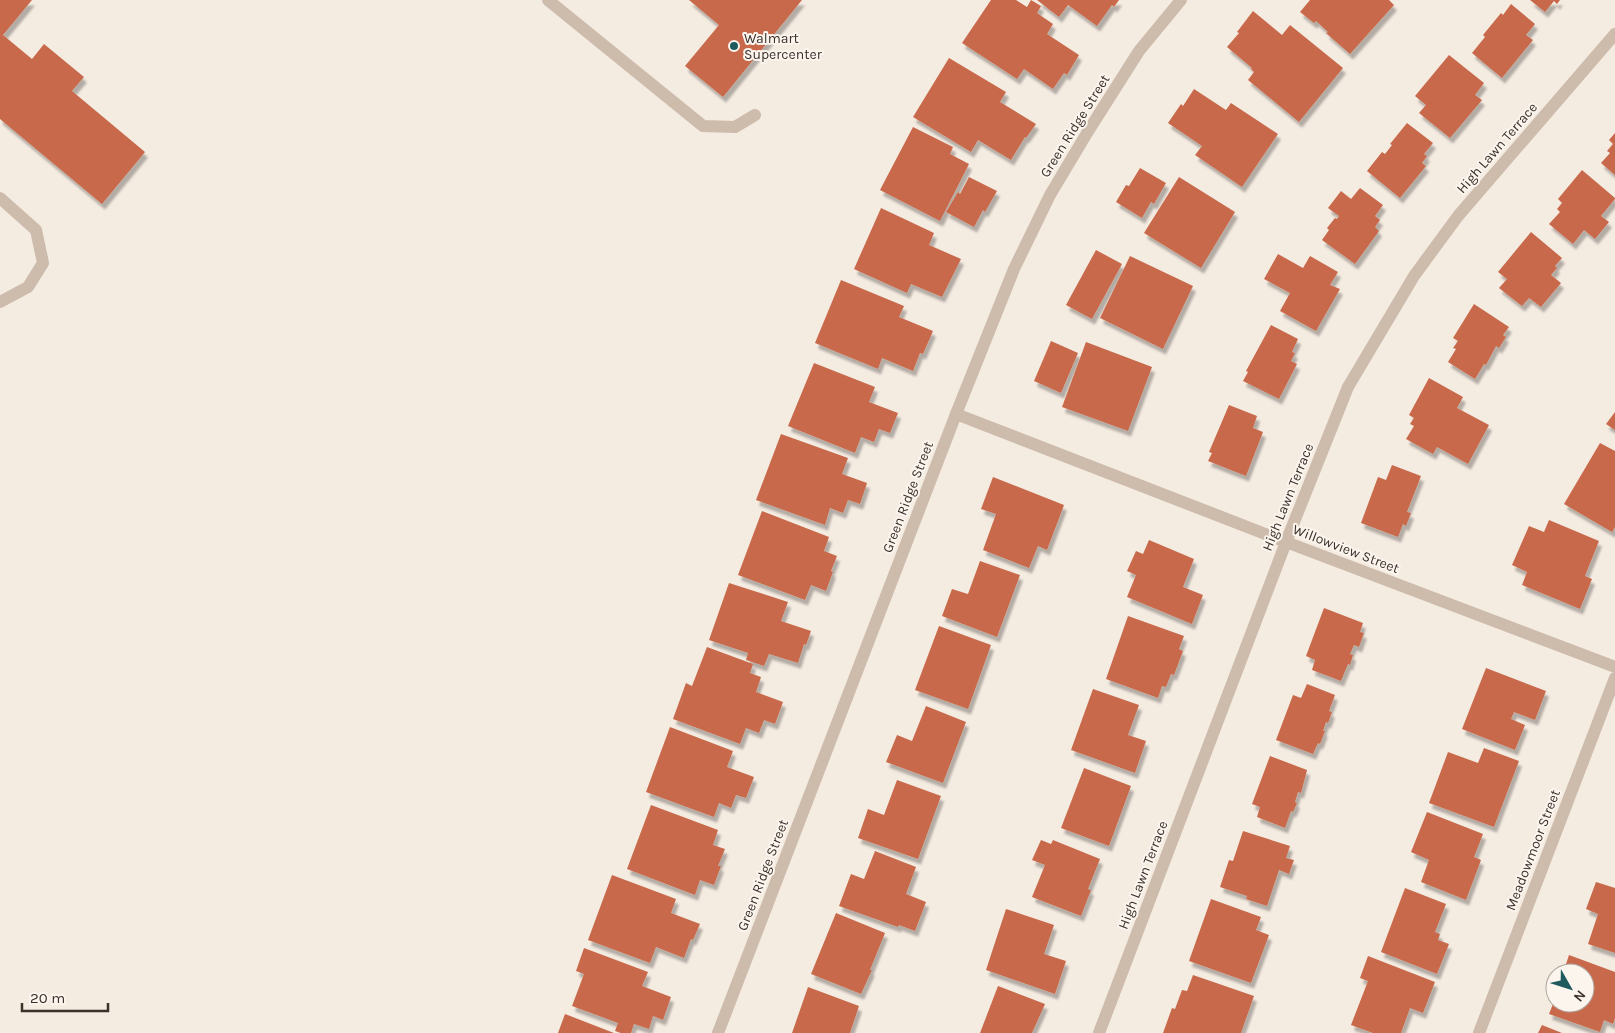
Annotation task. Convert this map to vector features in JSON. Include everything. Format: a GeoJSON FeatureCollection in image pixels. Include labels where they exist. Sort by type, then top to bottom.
{"type":"FeatureCollection","features":[{"type":"Feature","properties":{"kind":"street"},"geometry":{"type":"LineString","coordinates":[[548,0],[704,126],[735,127],[755,116]]}},
{"type":"Feature","properties":{"kind":"street","name":"Green Ridge Street"},"geometry":{"type":"LineString","coordinates":[[718,1033],[956,414],[1014,269],[1050,195],[1087,133],[1139,51],[1181,0]]}},
{"type":"Feature","properties":{"kind":"street","name":"High Lawn Terrace"},"geometry":{"type":"LineString","coordinates":[[1099,1033],[1286,542],[1348,387],[1414,276],[1458,216],[1615,34]]}},
{"type":"Feature","properties":{"kind":"street"},"geometry":{"type":"LineString","coordinates":[[0,198],[36,230],[43,263],[28,287],[0,302]]}},
{"type":"Feature","properties":{"kind":"street","name":"Willowview Street"},"geometry":{"type":"LineString","coordinates":[[956,414],[1615,667]]}},
{"type":"Feature","properties":{"kind":"street","name":"Meadowmoor Street"},"geometry":{"type":"LineString","coordinates":[[1479,1033],[1615,678]]}},
{"type":"Feature","properties":{"kind":"building"},"geometry":{"type":"Polygon","coordinates":[[[0,0],[32,0],[3,35],[32,59],[44,44],[84,77],[72,91],[145,152],[102,204],[0,119],[0,0]]]}},
{"type":"Feature","properties":{"kind":"building","name":"Walmart Supercenter"},"geometry":{"type":"Polygon","coordinates":[[[689,0],[802,0],[723,97],[685,66],[719,25],[689,0]]]}},
{"type":"Feature","properties":{"kind":"building"},"geometry":{"type":"Polygon","coordinates":[[[991,0],[1016,0],[1027,7],[1031,0],[1041,6],[1037,13],[1053,24],[1047,34],[1079,55],[1067,75],[1064,73],[1053,89],[1024,69],[1017,79],[962,43],[991,0]]]}},
{"type":"Feature","properties":{"kind":"building"},"geometry":{"type":"Polygon","coordinates":[[[1037,0],[1119,0],[1114,7],[1112,5],[1097,26],[1068,5],[1059,17],[1037,0]]]}},
{"type":"Feature","properties":{"kind":"building"},"geometry":{"type":"Polygon","coordinates":[[[1310,0],[1389,0],[1394,5],[1350,54],[1326,33],[1328,32],[1316,21],[1314,23],[1300,12],[1310,0]]]}},
{"type":"Feature","properties":{"kind":"building"},"geometry":{"type":"Polygon","coordinates":[[[1530,0],[1560,0],[1557,4],[1554,1],[1545,12],[1530,0]]]}},
{"type":"Feature","properties":{"kind":"building"},"geometry":{"type":"Polygon","coordinates":[[[1511,4],[1535,24],[1526,35],[1533,40],[1502,78],[1472,53],[1485,37],[1483,35],[1511,4]]]}},
{"type":"Feature","properties":{"kind":"building"},"geometry":{"type":"Polygon","coordinates":[[[1253,11],[1282,35],[1290,25],[1343,68],[1299,122],[1248,80],[1254,72],[1252,68],[1227,47],[1239,33],[1237,32],[1253,11]]]}},
{"type":"Feature","properties":{"kind":"building"},"geometry":{"type":"Polygon","coordinates":[[[1449,55],[1484,83],[1475,95],[1482,100],[1450,138],[1419,113],[1426,105],[1415,96],[1449,55]]]}},
{"type":"Feature","properties":{"kind":"building"},"geometry":{"type":"Polygon","coordinates":[[[949,58],[1006,92],[1000,102],[1036,124],[1025,137],[1011,160],[978,140],[971,152],[913,117],[949,58]]]}},
{"type":"Feature","properties":{"kind":"building"},"geometry":{"type":"Polygon","coordinates":[[[1194,89],[1226,110],[1231,103],[1278,134],[1242,187],[1195,155],[1202,146],[1168,123],[1181,104],[1183,106],[1194,89]]]}},
{"type":"Feature","properties":{"kind":"building"},"geometry":{"type":"Polygon","coordinates":[[[1407,123],[1433,143],[1424,154],[1427,156],[1422,163],[1426,166],[1400,198],[1367,171],[1382,152],[1385,154],[1392,145],[1390,144],[1407,123]]]}},
{"type":"Feature","properties":{"kind":"building"},"geometry":{"type":"Polygon","coordinates":[[[913,127],[953,147],[950,154],[969,164],[940,221],[880,190],[913,127]]]}},
{"type":"Feature","properties":{"kind":"building"},"geometry":{"type":"Polygon","coordinates":[[[1615,133],[1615,175],[1601,163],[1610,153],[1607,151],[1613,144],[1609,140],[1615,133]]]}},
{"type":"Feature","properties":{"kind":"building"},"geometry":{"type":"Polygon","coordinates":[[[1140,168],[1166,183],[1154,204],[1151,202],[1142,218],[1116,202],[1126,185],[1129,186],[1140,168]]]}},
{"type":"Feature","properties":{"kind":"building"},"geometry":{"type":"Polygon","coordinates":[[[1582,170],[1615,199],[1601,216],[1609,222],[1595,239],[1584,230],[1573,244],[1549,224],[1560,212],[1557,209],[1562,203],[1558,199],[1582,170]]]}},
{"type":"Feature","properties":{"kind":"building"},"geometry":{"type":"Polygon","coordinates":[[[969,177],[997,191],[985,212],[983,210],[974,227],[946,212],[958,192],[960,194],[969,177]]]}},
{"type":"Feature","properties":{"kind":"building"},"geometry":{"type":"Polygon","coordinates":[[[1179,177],[1235,212],[1201,268],[1144,233],[1179,177]]]}},
{"type":"Feature","properties":{"kind":"building"},"geometry":{"type":"Polygon","coordinates":[[[1360,188],[1383,205],[1375,216],[1380,220],[1375,227],[1379,231],[1355,264],[1322,240],[1329,230],[1327,228],[1339,216],[1328,208],[1341,191],[1351,199],[1360,188]]]}},
{"type":"Feature","properties":{"kind":"building"},"geometry":{"type":"Polygon","coordinates":[[[881,208],[934,233],[929,245],[961,259],[942,297],[911,284],[907,293],[854,269],[881,208]]]}},
{"type":"Feature","properties":{"kind":"building"},"geometry":{"type":"Polygon","coordinates":[[[1531,232],[1562,258],[1555,266],[1557,268],[1551,275],[1561,283],[1541,307],[1529,298],[1522,306],[1499,288],[1507,279],[1498,272],[1531,232]]]}},
{"type":"Feature","properties":{"kind":"building"},"geometry":{"type":"Polygon","coordinates":[[[1096,250],[1122,264],[1092,319],[1066,305],[1096,250]]]}},
{"type":"Feature","properties":{"kind":"building"},"geometry":{"type":"Polygon","coordinates":[[[1278,254],[1303,268],[1310,256],[1338,272],[1330,285],[1340,289],[1316,331],[1280,311],[1290,293],[1264,279],[1278,254]]]}},
{"type":"Feature","properties":{"kind":"building"},"geometry":{"type":"Polygon","coordinates":[[[1130,256],[1193,286],[1163,349],[1100,318],[1130,256]]]}},
{"type":"Feature","properties":{"kind":"building"},"geometry":{"type":"Polygon","coordinates":[[[841,280],[904,306],[899,317],[933,331],[923,354],[920,353],[913,371],[882,358],[878,369],[815,343],[841,280]]]}},
{"type":"Feature","properties":{"kind":"building"},"geometry":{"type":"Polygon","coordinates":[[[1474,304],[1509,327],[1503,335],[1506,337],[1499,348],[1496,346],[1486,365],[1484,364],[1475,379],[1448,362],[1456,349],[1453,348],[1458,341],[1453,338],[1474,304]]]}},
{"type":"Feature","properties":{"kind":"building"},"geometry":{"type":"Polygon","coordinates":[[[1271,325],[1298,339],[1292,352],[1295,353],[1291,361],[1297,364],[1279,399],[1243,381],[1248,372],[1246,371],[1271,325]]]}},
{"type":"Feature","properties":{"kind":"building"},"geometry":{"type":"Polygon","coordinates":[[[1051,341],[1078,353],[1061,393],[1034,381],[1051,341]]]}},
{"type":"Feature","properties":{"kind":"building"},"geometry":{"type":"Polygon","coordinates":[[[1086,342],[1152,367],[1128,431],[1062,407],[1086,342]]]}},
{"type":"Feature","properties":{"kind":"building"},"geometry":{"type":"Polygon","coordinates":[[[814,363],[875,387],[869,402],[898,413],[890,433],[879,429],[874,442],[861,437],[855,453],[788,426],[814,363]]]}},
{"type":"Feature","properties":{"kind":"building"},"geometry":{"type":"Polygon","coordinates":[[[1429,378],[1463,397],[1457,408],[1489,425],[1468,464],[1437,447],[1433,454],[1406,439],[1414,426],[1410,424],[1414,418],[1409,415],[1429,378]]]}},
{"type":"Feature","properties":{"kind":"building"},"geometry":{"type":"Polygon","coordinates":[[[1229,405],[1257,416],[1253,428],[1263,432],[1246,476],[1208,461],[1212,453],[1209,452],[1229,405]]]}},
{"type":"Feature","properties":{"kind":"building"},"geometry":{"type":"Polygon","coordinates":[[[1615,412],[1615,430],[1606,424],[1615,412]]]}},
{"type":"Feature","properties":{"kind":"building"},"geometry":{"type":"Polygon","coordinates":[[[781,434],[848,458],[842,474],[867,483],[860,504],[848,500],[843,513],[830,508],[825,525],[756,500],[781,434]]]}},
{"type":"Feature","properties":{"kind":"building"},"geometry":{"type":"Polygon","coordinates":[[[1600,443],[1615,451],[1615,527],[1612,532],[1564,504],[1600,443]]]}},
{"type":"Feature","properties":{"kind":"building"},"geometry":{"type":"Polygon","coordinates":[[[1392,465],[1421,476],[1407,512],[1411,513],[1406,526],[1403,524],[1398,537],[1361,523],[1378,477],[1386,480],[1392,465]]]}},
{"type":"Feature","properties":{"kind":"building"},"geometry":{"type":"Polygon","coordinates":[[[993,477],[1064,505],[1047,550],[1038,546],[1029,568],[983,550],[996,514],[981,509],[993,477]]]}},
{"type":"Feature","properties":{"kind":"building"},"geometry":{"type":"Polygon","coordinates":[[[762,511],[829,537],[824,551],[837,556],[826,591],[811,585],[805,600],[738,575],[762,511]]]}},
{"type":"Feature","properties":{"kind":"building"},"geometry":{"type":"Polygon","coordinates":[[[1549,520],[1599,541],[1585,576],[1592,579],[1580,609],[1522,585],[1527,572],[1512,565],[1529,526],[1544,532],[1549,520]]]}},
{"type":"Feature","properties":{"kind":"building"},"geometry":{"type":"Polygon","coordinates":[[[1149,540],[1194,559],[1183,587],[1203,595],[1192,624],[1127,597],[1136,575],[1127,571],[1136,551],[1143,554],[1149,540]]]}},
{"type":"Feature","properties":{"kind":"building"},"geometry":{"type":"Polygon","coordinates":[[[980,561],[1020,575],[997,637],[942,616],[952,589],[968,594],[980,561]]]}},
{"type":"Feature","properties":{"kind":"building"},"geometry":{"type":"Polygon","coordinates":[[[729,583],[788,602],[781,621],[811,631],[806,645],[804,644],[798,663],[769,654],[764,666],[746,660],[748,653],[709,640],[729,583]]]}},
{"type":"Feature","properties":{"kind":"building"},"geometry":{"type":"Polygon","coordinates":[[[1324,608],[1363,623],[1360,632],[1364,633],[1359,647],[1354,645],[1350,654],[1353,655],[1350,665],[1348,664],[1341,681],[1312,670],[1315,660],[1306,656],[1324,608]]]}},
{"type":"Feature","properties":{"kind":"building"},"geometry":{"type":"Polygon","coordinates":[[[1128,616],[1184,636],[1179,649],[1183,651],[1174,675],[1171,674],[1166,687],[1162,686],[1158,698],[1106,679],[1128,616]]]}},
{"type":"Feature","properties":{"kind":"building"},"geometry":{"type":"Polygon","coordinates":[[[939,626],[991,645],[968,709],[915,690],[939,626]]]}},
{"type":"Feature","properties":{"kind":"building"},"geometry":{"type":"Polygon","coordinates":[[[707,647],[753,664],[750,673],[761,677],[756,692],[783,702],[775,724],[764,720],[759,733],[746,728],[740,744],[673,719],[686,683],[692,686],[707,647]]]}},
{"type":"Feature","properties":{"kind":"building"},"geometry":{"type":"Polygon","coordinates":[[[1486,668],[1546,691],[1535,720],[1514,712],[1511,719],[1525,725],[1515,750],[1462,729],[1486,668]]]}},
{"type":"Feature","properties":{"kind":"building"},"geometry":{"type":"Polygon","coordinates":[[[1307,684],[1335,695],[1329,711],[1332,712],[1328,723],[1326,722],[1320,744],[1318,743],[1313,754],[1276,740],[1293,695],[1301,698],[1307,684]]]}},
{"type":"Feature","properties":{"kind":"building"},"geometry":{"type":"Polygon","coordinates":[[[1093,689],[1139,705],[1128,735],[1146,741],[1135,773],[1071,750],[1093,689]]]}},
{"type":"Feature","properties":{"kind":"building"},"geometry":{"type":"Polygon","coordinates":[[[926,706],[966,722],[943,783],[886,762],[897,735],[912,741],[926,706]]]}},
{"type":"Feature","properties":{"kind":"building"},"geometry":{"type":"Polygon","coordinates":[[[670,727],[733,751],[727,767],[754,777],[746,798],[736,795],[731,808],[719,803],[714,817],[646,792],[670,727]]]}},
{"type":"Feature","properties":{"kind":"building"},"geometry":{"type":"Polygon","coordinates":[[[1484,748],[1519,761],[1494,827],[1429,803],[1448,752],[1478,763],[1484,748]]]}},
{"type":"Feature","properties":{"kind":"building"},"geometry":{"type":"Polygon","coordinates":[[[1270,756],[1307,770],[1301,793],[1298,792],[1295,802],[1297,803],[1293,812],[1291,811],[1285,828],[1257,817],[1260,807],[1252,804],[1270,756]]]}},
{"type":"Feature","properties":{"kind":"building"},"geometry":{"type":"Polygon","coordinates":[[[1084,768],[1131,786],[1109,846],[1061,828],[1084,768]]]}},
{"type":"Feature","properties":{"kind":"building"},"geometry":{"type":"Polygon","coordinates":[[[897,780],[941,796],[918,859],[858,838],[868,809],[884,815],[897,780]]]}},
{"type":"Feature","properties":{"kind":"building"},"geometry":{"type":"Polygon","coordinates":[[[651,805],[718,830],[713,845],[725,849],[718,866],[721,866],[714,885],[700,880],[695,895],[627,869],[651,805]]]}},
{"type":"Feature","properties":{"kind":"building"},"geometry":{"type":"Polygon","coordinates":[[[1427,812],[1483,834],[1474,857],[1481,860],[1466,900],[1421,882],[1429,860],[1411,852],[1427,812]]]}},
{"type":"Feature","properties":{"kind":"building"},"geometry":{"type":"Polygon","coordinates":[[[1243,831],[1290,846],[1286,858],[1294,860],[1289,874],[1279,870],[1267,906],[1246,899],[1247,896],[1220,887],[1229,860],[1233,861],[1243,831]]]}},
{"type":"Feature","properties":{"kind":"building"},"geometry":{"type":"Polygon","coordinates":[[[1041,840],[1051,844],[1053,840],[1100,859],[1088,889],[1091,890],[1081,916],[1032,897],[1045,865],[1032,860],[1041,840]]]}},
{"type":"Feature","properties":{"kind":"building"},"geometry":{"type":"Polygon","coordinates":[[[875,851],[916,867],[906,894],[926,902],[915,931],[899,925],[898,927],[839,906],[851,874],[864,879],[875,851]]]}},
{"type":"Feature","properties":{"kind":"building"},"geometry":{"type":"Polygon","coordinates":[[[612,875],[676,899],[671,913],[700,924],[693,940],[691,939],[684,958],[656,947],[650,963],[588,940],[612,875]]]}},
{"type":"Feature","properties":{"kind":"building"},"geometry":{"type":"Polygon","coordinates":[[[1596,882],[1615,888],[1615,953],[1588,944],[1598,914],[1586,909],[1596,882]]]}},
{"type":"Feature","properties":{"kind":"building"},"geometry":{"type":"Polygon","coordinates":[[[1405,888],[1446,904],[1435,932],[1440,934],[1438,940],[1449,944],[1437,974],[1381,952],[1405,888]]]}},
{"type":"Feature","properties":{"kind":"building"},"geometry":{"type":"Polygon","coordinates":[[[1211,899],[1261,917],[1256,930],[1269,935],[1251,983],[1189,961],[1211,899]]]}},
{"type":"Feature","properties":{"kind":"building"},"geometry":{"type":"Polygon","coordinates":[[[1006,909],[1054,925],[1044,954],[1066,961],[1055,994],[986,970],[1006,909]]]}},
{"type":"Feature","properties":{"kind":"building"},"geometry":{"type":"Polygon","coordinates":[[[836,913],[885,933],[861,994],[811,974],[836,913]]]}},
{"type":"Feature","properties":{"kind":"building"},"geometry":{"type":"Polygon","coordinates":[[[584,948],[648,972],[642,986],[671,997],[663,1020],[653,1016],[649,1029],[634,1024],[631,1033],[621,1033],[615,1031],[618,1023],[572,1006],[584,974],[576,971],[584,948]]]}},
{"type":"Feature","properties":{"kind":"building"},"geometry":{"type":"Polygon","coordinates":[[[1569,955],[1591,963],[1566,963],[1569,955]]]}},
{"type":"Feature","properties":{"kind":"building"},"geometry":{"type":"Polygon","coordinates":[[[1368,956],[1435,982],[1423,1013],[1410,1008],[1401,1033],[1373,1033],[1351,1025],[1368,981],[1360,978],[1368,956]]]}},
{"type":"Feature","properties":{"kind":"building"},"geometry":{"type":"Polygon","coordinates":[[[1595,965],[1615,972],[1615,1018],[1613,1024],[1604,1020],[1600,1032],[1549,1014],[1595,1013],[1595,965]]]}},
{"type":"Feature","properties":{"kind":"building"},"geometry":{"type":"Polygon","coordinates":[[[1193,975],[1254,996],[1241,1033],[1163,1033],[1172,1008],[1175,1009],[1182,990],[1187,991],[1193,975]]]}},
{"type":"Feature","properties":{"kind":"building"},"geometry":{"type":"Polygon","coordinates":[[[998,986],[1045,1004],[1032,1033],[980,1033],[998,986]]]}},
{"type":"Feature","properties":{"kind":"building"},"geometry":{"type":"Polygon","coordinates":[[[808,987],[859,1006],[850,1033],[792,1033],[808,987]]]}},
{"type":"Feature","properties":{"kind":"building"},"geometry":{"type":"Polygon","coordinates":[[[565,1014],[614,1033],[558,1033],[565,1014]]]}},
{"type":"Feature","properties":{"kind":"building"},"geometry":{"type":"Polygon","coordinates":[[[1542,1025],[1562,1033],[1538,1033],[1542,1025]]]}},
{"type":"Feature","properties":{"kind":"place","name":"Walmart Supercenter"},"geometry":{"type":"Point","coordinates":[734,46]}}]}
